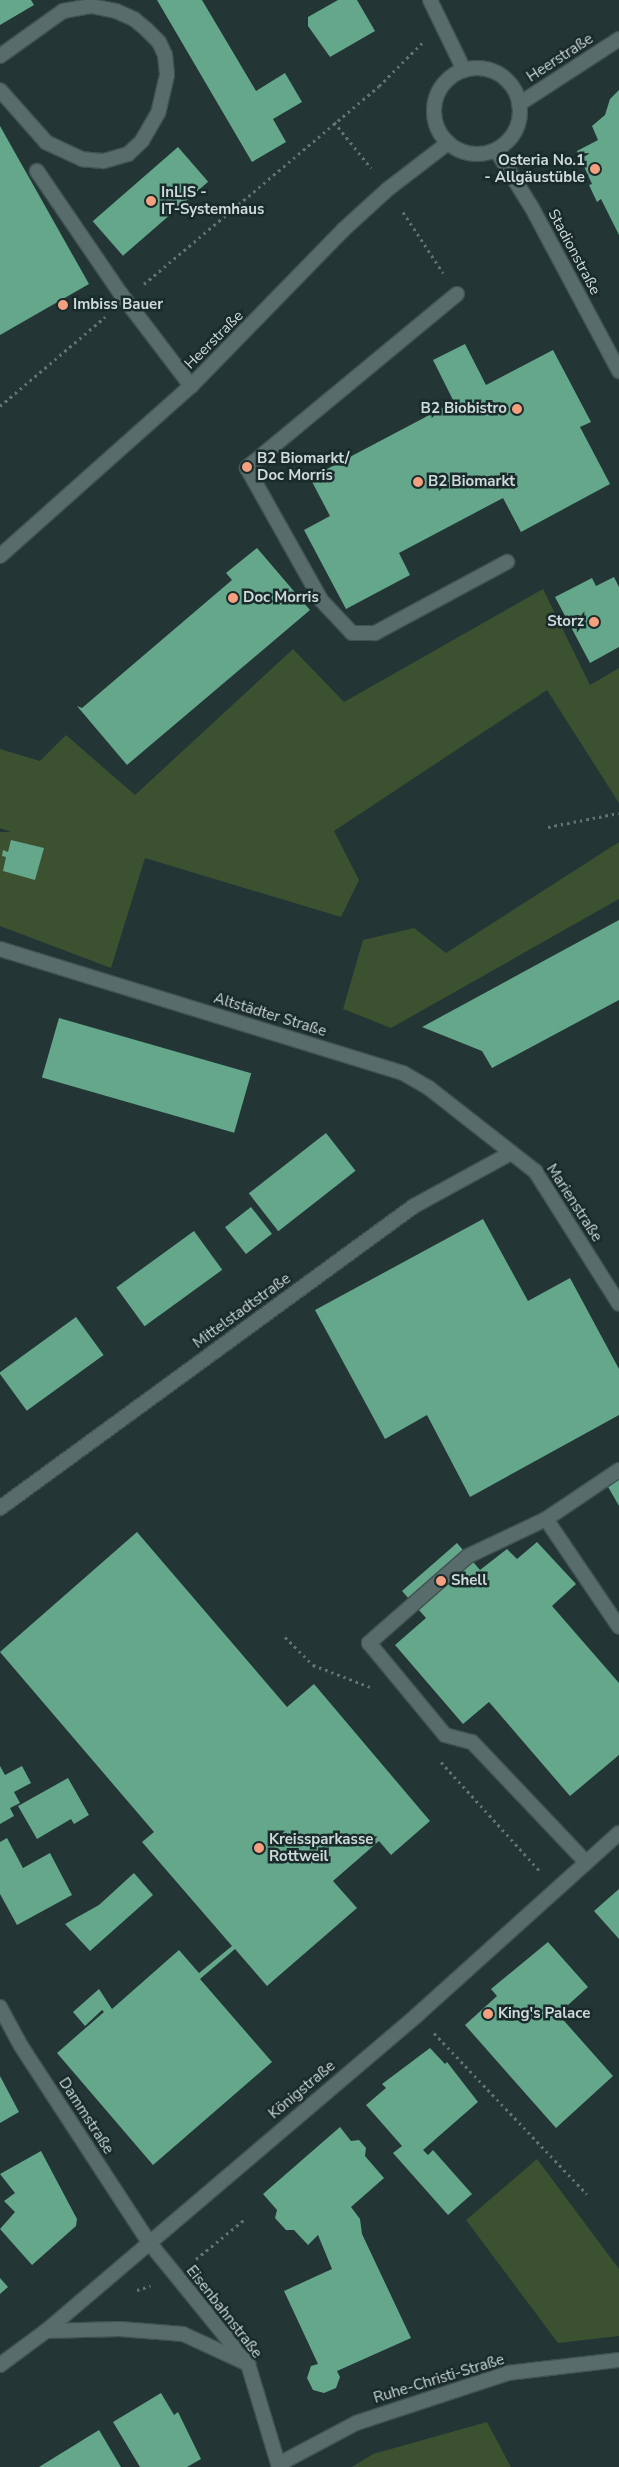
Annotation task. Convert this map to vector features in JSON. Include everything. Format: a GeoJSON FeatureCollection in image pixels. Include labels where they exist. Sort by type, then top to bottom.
{"type":"FeatureCollection","features":[{"type":"Feature","properties":{"kind":"street"},"geometry":{"type":"LineString","coordinates":[[430,0],[464,70]]}},
{"type":"Feature","properties":{"kind":"street"},"geometry":{"type":"LineString","coordinates":[[0,56],[63,12],[91,6],[116,11],[134,19],[147,30],[162,49],[166,75],[158,113],[142,141],[128,154],[103,161],[82,159],[46,142],[0,90]]}},
{"type":"Feature","properties":{"kind":"street","name":"Heerstraße"},"geometry":{"type":"LineString","coordinates":[[519,104],[619,39]]}},
{"type":"Feature","properties":{"kind":"street"},"geometry":{"type":"LineString","coordinates":[[464,70],[493,71],[514,90],[519,104],[517,125],[506,144],[496,150],[471,154],[448,143],[435,122],[435,102],[443,84],[464,70]]}},
{"type":"Feature","properties":{"kind":"street","name":"Heerstraße"},"geometry":{"type":"LineString","coordinates":[[0,556],[191,386],[343,230],[388,189],[448,143]]}},
{"type":"Feature","properties":{"kind":"street","name":"Stadionstraße"},"geometry":{"type":"LineString","coordinates":[[496,150],[532,208],[619,371]]}},
{"type":"Feature","properties":{"kind":"street"},"geometry":{"type":"LineString","coordinates":[[37,171],[126,300],[191,386]]}},
{"type":"Feature","properties":{"kind":"street"},"geometry":{"type":"LineString","coordinates":[[457,294],[247,468],[321,600],[352,633],[375,633],[507,562]]}},
{"type":"Feature","properties":{"kind":"street","name":"Altstädter Straße"},"geometry":{"type":"LineString","coordinates":[[0,948],[403,1073],[429,1088],[511,1153]]}},
{"type":"Feature","properties":{"kind":"street","name":"Marienstraße"},"geometry":{"type":"LineString","coordinates":[[511,1153],[536,1171],[619,1304]]}},
{"type":"Feature","properties":{"kind":"street","name":"Mittelstadtstraße"},"geometry":{"type":"LineString","coordinates":[[0,1508],[414,1206],[511,1153]]}},
{"type":"Feature","properties":{"kind":"street"},"geometry":{"type":"LineString","coordinates":[[586,1862],[472,1742],[445,1735],[369,1643],[468,1556],[546,1520],[619,1470]]}},
{"type":"Feature","properties":{"kind":"street"},"geometry":{"type":"LineString","coordinates":[[546,1520],[619,1627]]}},
{"type":"Feature","properties":{"kind":"street","name":"Königstraße"},"geometry":{"type":"LineString","coordinates":[[0,2365],[46,2331],[148,2241],[417,2015],[619,1833]]}},
{"type":"Feature","properties":{"kind":"street","name":"Dammstraße"},"geometry":{"type":"LineString","coordinates":[[0,2007],[21,2046],[148,2241]]}},
{"type":"Feature","properties":{"kind":"street","name":"Eisenbahnstraße"},"geometry":{"type":"LineString","coordinates":[[148,2241],[248,2364],[279,2466]]}},
{"type":"Feature","properties":{"kind":"street"},"geometry":{"type":"LineString","coordinates":[[46,2331],[120,2329],[184,2334],[248,2364]]}},
{"type":"Feature","properties":{"kind":"street","name":"Ruhe-Christi-Straße"},"geometry":{"type":"LineString","coordinates":[[279,2466],[356,2423],[508,2373],[619,2360]]}},
{"type":"Feature","properties":{"kind":"path"},"geometry":{"type":"LineString","coordinates":[[0,406],[334,122],[379,86],[441,24]]}},
{"type":"Feature","properties":{"kind":"path"},"geometry":{"type":"LineString","coordinates":[[334,122],[388,189],[457,294]]}},
{"type":"Feature","properties":{"kind":"path"},"geometry":{"type":"LineString","coordinates":[[548,827],[619,813]]}},
{"type":"Feature","properties":{"kind":"path"},"geometry":{"type":"LineString","coordinates":[[417,2015],[587,2194]]}},
{"type":"Feature","properties":{"kind":"path"},"geometry":{"type":"LineString","coordinates":[[175,2276],[244,2219]]}},
{"type":"Feature","properties":{"kind":"green space"},"geometry":{"type":"Polygon","coordinates":[[[543,589],[590,685],[619,668],[619,803],[547,690],[334,831],[359,880],[341,917],[145,858],[111,968],[0,926],[0,832],[11,832],[0,828],[0,749],[40,761],[66,735],[135,795],[293,649],[344,702],[543,589]]]}},
{"type":"Feature","properties":{"kind":"green space"},"geometry":{"type":"Polygon","coordinates":[[[619,842],[619,899],[391,1028],[343,1009],[363,940],[414,928],[446,953],[619,842]]]}},
{"type":"Feature","properties":{"kind":"green space"},"geometry":{"type":"Polygon","coordinates":[[[537,2159],[619,2269],[619,2336],[558,2343],[466,2220],[537,2159]]]}},
{"type":"Feature","properties":{"kind":"green space"},"geometry":{"type":"Polygon","coordinates":[[[487,2422],[511,2467],[352,2467],[373,2454],[487,2422]]]}},
{"type":"Feature","properties":{"kind":"building"},"geometry":{"type":"Polygon","coordinates":[[[0,0],[31,0],[34,5],[0,25],[0,0]]]}},
{"type":"Feature","properties":{"kind":"building"},"geometry":{"type":"Polygon","coordinates":[[[157,0],[202,0],[256,91],[285,73],[302,102],[273,119],[286,142],[252,162],[157,0]]]}},
{"type":"Feature","properties":{"kind":"building"},"geometry":{"type":"Polygon","coordinates":[[[338,0],[357,0],[375,31],[330,57],[308,26],[308,17],[338,0]]]}},
{"type":"Feature","properties":{"kind":"building"},"geometry":{"type":"Polygon","coordinates":[[[619,90],[619,235],[601,199],[597,202],[589,185],[592,184],[577,151],[598,140],[592,126],[605,115],[610,99],[619,90]]]}},
{"type":"Feature","properties":{"kind":"building"},"geometry":{"type":"Polygon","coordinates":[[[0,126],[89,284],[0,335],[0,126]]]}},
{"type":"Feature","properties":{"kind":"building","name":"InLIS - IT-Systemhaus"},"geometry":{"type":"Polygon","coordinates":[[[178,147],[208,182],[123,256],[93,221],[178,147]]]}},
{"type":"Feature","properties":{"kind":"building","name":"B2 Biomarkt"},"geometry":{"type":"Polygon","coordinates":[[[465,344],[486,385],[553,350],[591,422],[580,427],[610,484],[521,532],[503,498],[399,553],[410,575],[346,609],[304,530],[330,516],[310,478],[454,402],[433,360],[465,344]]]}},
{"type":"Feature","properties":{"kind":"building"},"geometry":{"type":"Polygon","coordinates":[[[257,548],[310,610],[127,765],[77,706],[82,708],[232,580],[226,573],[257,548]]]}},
{"type":"Feature","properties":{"kind":"building","name":"Storz"},"geometry":{"type":"Polygon","coordinates":[[[614,577],[619,587],[619,647],[590,663],[555,597],[592,578],[596,586],[614,577]]]}},
{"type":"Feature","properties":{"kind":"building"},"geometry":{"type":"Polygon","coordinates":[[[11,840],[44,848],[35,880],[3,871],[6,857],[2,856],[3,850],[8,852],[11,840]]]}},
{"type":"Feature","properties":{"kind":"building"},"geometry":{"type":"Polygon","coordinates":[[[619,920],[619,1000],[492,1068],[482,1051],[422,1027],[619,920]]]}},
{"type":"Feature","properties":{"kind":"building"},"geometry":{"type":"Polygon","coordinates":[[[59,1018],[251,1073],[234,1133],[42,1078],[59,1018]]]}},
{"type":"Feature","properties":{"kind":"building"},"geometry":{"type":"Polygon","coordinates":[[[326,1133],[356,1171],[278,1231],[249,1193],[326,1133]]]}},
{"type":"Feature","properties":{"kind":"building"},"geometry":{"type":"Polygon","coordinates":[[[251,1207],[272,1234],[246,1254],[225,1227],[251,1207]]]}},
{"type":"Feature","properties":{"kind":"building"},"geometry":{"type":"Polygon","coordinates":[[[483,1219],[528,1301],[570,1278],[619,1369],[619,1415],[470,1497],[427,1415],[385,1439],[315,1310],[483,1219]]]}},
{"type":"Feature","properties":{"kind":"building"},"geometry":{"type":"Polygon","coordinates":[[[194,1231],[222,1270],[145,1326],[116,1287],[194,1231]]]}},
{"type":"Feature","properties":{"kind":"building"},"geometry":{"type":"Polygon","coordinates":[[[76,1317],[104,1355],[27,1411],[0,1372],[76,1317]]]}},
{"type":"Feature","properties":{"kind":"building"},"geometry":{"type":"Polygon","coordinates":[[[619,1479],[619,1506],[607,1485],[619,1479]]]}},
{"type":"Feature","properties":{"kind":"building","name":"Kreissparkasse Rottweil"},"geometry":{"type":"Polygon","coordinates":[[[137,1532],[287,1707],[314,1684],[430,1821],[391,1855],[379,1841],[333,1881],[357,1908],[267,1986],[235,1949],[200,1979],[272,2062],[153,2165],[57,2053],[104,2012],[102,2010],[85,2026],[73,2012],[99,1989],[112,2009],[179,1950],[199,1973],[232,1946],[142,1842],[154,1832],[0,1652],[137,1532]]]}},
{"type":"Feature","properties":{"kind":"building"},"geometry":{"type":"Polygon","coordinates":[[[537,1542],[576,1584],[552,1606],[619,1683],[619,1755],[570,1796],[489,1702],[463,1724],[395,1645],[426,1618],[402,1591],[457,1543],[480,1570],[507,1549],[517,1559],[537,1542]]]}},
{"type":"Feature","properties":{"kind":"building"},"geometry":{"type":"Polygon","coordinates":[[[0,1766],[5,1775],[22,1766],[31,1783],[14,1792],[20,1803],[10,1808],[14,1816],[0,1824],[0,1766]]]}},
{"type":"Feature","properties":{"kind":"building"},"geometry":{"type":"Polygon","coordinates":[[[68,1778],[89,1815],[74,1824],[71,1819],[37,1839],[18,1806],[68,1778]]]}},
{"type":"Feature","properties":{"kind":"building"},"geometry":{"type":"Polygon","coordinates":[[[7,1838],[23,1868],[50,1853],[72,1895],[17,1925],[0,1894],[0,1842],[7,1838]]]}},
{"type":"Feature","properties":{"kind":"building"},"geometry":{"type":"Polygon","coordinates":[[[134,1873],[153,1895],[90,1951],[65,1924],[99,1905],[134,1873]]]}},
{"type":"Feature","properties":{"kind":"building"},"geometry":{"type":"Polygon","coordinates":[[[619,1889],[619,1939],[594,1911],[619,1889]]]}},
{"type":"Feature","properties":{"kind":"building"},"geometry":{"type":"Polygon","coordinates":[[[548,1942],[588,1987],[558,2014],[613,2076],[556,2128],[465,2025],[497,1996],[491,1989],[548,1942]]]}},
{"type":"Feature","properties":{"kind":"building"},"geometry":{"type":"Polygon","coordinates":[[[430,2048],[445,2064],[447,2062],[478,2102],[423,2150],[428,2155],[433,2150],[472,2194],[448,2215],[393,2153],[402,2146],[366,2105],[386,2088],[382,2084],[430,2048]]]}},
{"type":"Feature","properties":{"kind":"building"},"geometry":{"type":"Polygon","coordinates":[[[0,2076],[19,2112],[0,2123],[0,2076]]]}},
{"type":"Feature","properties":{"kind":"building"},"geometry":{"type":"Polygon","coordinates":[[[340,2127],[351,2141],[359,2140],[366,2148],[365,2156],[384,2178],[351,2207],[360,2219],[362,2234],[411,2338],[337,2371],[340,2377],[336,2388],[324,2393],[313,2390],[307,2378],[311,2366],[318,2364],[284,2291],[332,2269],[318,2235],[308,2245],[294,2230],[286,2230],[275,2218],[277,2210],[263,2194],[340,2127]]]}},
{"type":"Feature","properties":{"kind":"building"},"geometry":{"type":"Polygon","coordinates":[[[41,2151],[77,2219],[76,2226],[32,2265],[0,2229],[15,2212],[4,2201],[15,2193],[0,2174],[41,2151]]]}},
{"type":"Feature","properties":{"kind":"building"},"geometry":{"type":"Polygon","coordinates":[[[0,2278],[8,2287],[0,2294],[0,2278]]]}},
{"type":"Feature","properties":{"kind":"building"},"geometry":{"type":"Polygon","coordinates":[[[161,2393],[174,2415],[178,2412],[201,2459],[187,2467],[140,2467],[113,2422],[161,2393]]]}},
{"type":"Feature","properties":{"kind":"building"},"geometry":{"type":"Polygon","coordinates":[[[99,2430],[121,2467],[39,2467],[99,2430]]]}},
{"type":"Feature","properties":{"kind":"place","name":"Osteria No.1 - Allgäustüble"},"geometry":{"type":"Point","coordinates":[595,169]}},
{"type":"Feature","properties":{"kind":"place","name":"InLIS - IT-Systemhaus"},"geometry":{"type":"Point","coordinates":[151,201]}},
{"type":"Feature","properties":{"kind":"place","name":"Imbiss Bauer"},"geometry":{"type":"Point","coordinates":[63,305]}},
{"type":"Feature","properties":{"kind":"place","name":"B2 Biobistro"},"geometry":{"type":"Point","coordinates":[517,409]}},
{"type":"Feature","properties":{"kind":"place","name":"B2 Biomarkt/ Doc Morris"},"geometry":{"type":"Point","coordinates":[247,467]}},
{"type":"Feature","properties":{"kind":"place","name":"B2 Biomarkt"},"geometry":{"type":"Point","coordinates":[418,482]}},
{"type":"Feature","properties":{"kind":"place","name":"Doc Morris"},"geometry":{"type":"Point","coordinates":[233,598]}},
{"type":"Feature","properties":{"kind":"place","name":"Storz"},"geometry":{"type":"Point","coordinates":[594,622]}},
{"type":"Feature","properties":{"kind":"place","name":"Shell"},"geometry":{"type":"Point","coordinates":[441,1581]}},
{"type":"Feature","properties":{"kind":"place","name":"Kreissparkasse Rottweil"},"geometry":{"type":"Point","coordinates":[259,1848]}},
{"type":"Feature","properties":{"kind":"place","name":"King's Palace"},"geometry":{"type":"Point","coordinates":[488,2014]}}]}
